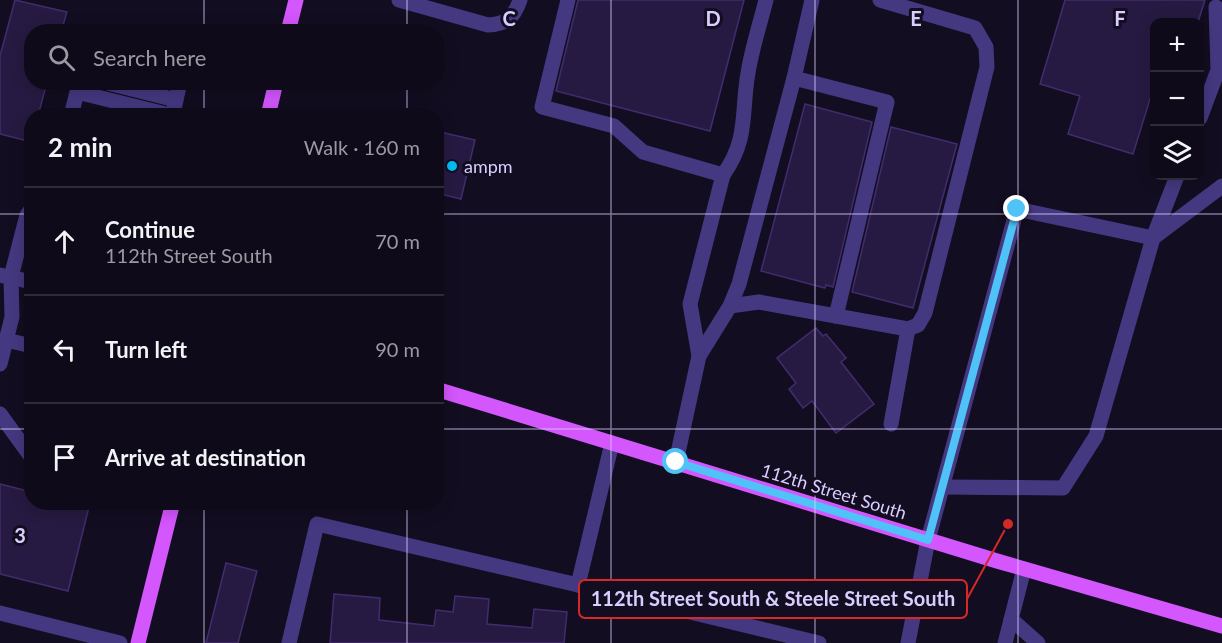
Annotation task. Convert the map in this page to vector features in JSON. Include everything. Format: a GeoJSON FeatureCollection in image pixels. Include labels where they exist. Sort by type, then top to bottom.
{"type":"FeatureCollection","features":[{"type":"Feature","properties":{"kind":"main road"},"geometry":{"type":"LineString","coordinates":[[290,24],[296,0]]}},
{"type":"Feature","properties":{"kind":"main road"},"geometry":{"type":"LineString","coordinates":[[270,108],[274,90]]}},
{"type":"Feature","properties":{"kind":"main road","name":"112th Street South"},"geometry":{"type":"LineString","coordinates":[[444,391],[1024,569],[1222,626]]}},
{"type":"Feature","properties":{"kind":"main road"},"geometry":{"type":"LineString","coordinates":[[138,643],[171,510]]}},
{"type":"Feature","properties":{"kind":"street"},"geometry":{"type":"LineString","coordinates":[[399,0],[488,25],[499,24],[511,19],[520,0]]}},
{"type":"Feature","properties":{"kind":"street"},"geometry":{"type":"LineString","coordinates":[[568,0],[542,107],[614,126],[643,152],[723,175]]}},
{"type":"Feature","properties":{"kind":"street"},"geometry":{"type":"LineString","coordinates":[[699,356],[690,304],[723,175],[733,161],[745,122],[748,74],[766,0]]}},
{"type":"Feature","properties":{"kind":"street"},"geometry":{"type":"LineString","coordinates":[[676,462],[699,356],[730,306],[739,284],[794,78],[812,0]]}},
{"type":"Feature","properties":{"kind":"street"},"geometry":{"type":"LineString","coordinates":[[730,306],[759,302],[908,328],[918,325],[926,313],[987,68],[986,47],[975,28],[880,0]]}},
{"type":"Feature","properties":{"kind":"street"},"geometry":{"type":"LineString","coordinates":[[1204,107],[1218,70],[1216,7]]}},
{"type":"Feature","properties":{"kind":"street"},"geometry":{"type":"LineString","coordinates":[[794,78],[887,102],[836,316]]}},
{"type":"Feature","properties":{"kind":"street"},"geometry":{"type":"LineString","coordinates":[[137,90],[176,100]]}},
{"type":"Feature","properties":{"kind":"street"},"geometry":{"type":"LineString","coordinates":[[174,108],[178,90]]}},
{"type":"Feature","properties":{"kind":"street"},"geometry":{"type":"LineString","coordinates":[[73,108],[77,92],[144,108]]}},
{"type":"Feature","properties":{"kind":"street"},"geometry":{"type":"LineString","coordinates":[[943,487],[1063,488],[1096,436],[1153,238],[1175,180]]}},
{"type":"Feature","properties":{"kind":"street"},"geometry":{"type":"LineString","coordinates":[[908,643],[928,540],[1017,209],[1153,238],[1222,186]]}},
{"type":"Feature","properties":{"kind":"street"},"geometry":{"type":"LineString","coordinates":[[0,364],[12,317],[5,276],[24,223]]}},
{"type":"Feature","properties":{"kind":"street"},"geometry":{"type":"LineString","coordinates":[[5,276],[24,280]]}},
{"type":"Feature","properties":{"kind":"street"},"geometry":{"type":"LineString","coordinates":[[891,424],[908,328]]}},
{"type":"Feature","properties":{"kind":"street"},"geometry":{"type":"LineString","coordinates":[[6,340],[24,344]]}},
{"type":"Feature","properties":{"kind":"street"},"geometry":{"type":"LineString","coordinates":[[0,414],[24,447]]}},
{"type":"Feature","properties":{"kind":"street"},"geometry":{"type":"LineString","coordinates":[[578,585],[612,443]]}},
{"type":"Feature","properties":{"kind":"street"},"geometry":{"type":"LineString","coordinates":[[289,643],[317,524],[819,643]]}},
{"type":"Feature","properties":{"kind":"street"},"geometry":{"type":"LineString","coordinates":[[1005,643],[1024,569]]}},
{"type":"Feature","properties":{"kind":"street"},"geometry":{"type":"LineString","coordinates":[[0,613],[120,643]]}},
{"type":"Feature","properties":{"kind":"street"},"geometry":{"type":"LineString","coordinates":[[1011,619],[1038,643]]}},
{"type":"Feature","properties":{"kind":"building"},"geometry":{"type":"Polygon","coordinates":[[[15,0],[67,12],[63,24],[24,24],[24,90],[45,90],[40,108],[24,108],[24,140],[0,134],[0,56],[15,0]]]}},
{"type":"Feature","properties":{"kind":"building"},"geometry":{"type":"Polygon","coordinates":[[[578,0],[744,0],[710,131],[556,91],[578,0]]]}},
{"type":"Feature","properties":{"kind":"building"},"geometry":{"type":"Polygon","coordinates":[[[1065,0],[1205,0],[1199,18],[1150,18],[1150,99],[1133,154],[1068,134],[1080,96],[1040,84],[1065,0]]]}},
{"type":"Feature","properties":{"kind":"building"},"geometry":{"type":"Polygon","coordinates":[[[805,104],[872,122],[833,287],[826,285],[825,288],[761,271],[805,104]]]}},
{"type":"Feature","properties":{"kind":"building"},"geometry":{"type":"Polygon","coordinates":[[[891,127],[957,144],[913,308],[852,292],[891,127]]]}},
{"type":"Feature","properties":{"kind":"building","name":"ampm"},"geometry":{"type":"Polygon","coordinates":[[[444,133],[475,140],[461,199],[444,195],[444,133]]]}},
{"type":"Feature","properties":{"kind":"building"},"geometry":{"type":"Polygon","coordinates":[[[816,328],[823,336],[826,334],[846,358],[841,362],[874,404],[836,433],[812,401],[803,408],[789,389],[796,383],[777,358],[816,328]]]}},
{"type":"Feature","properties":{"kind":"building"},"geometry":{"type":"Polygon","coordinates":[[[0,484],[24,490],[24,510],[88,510],[68,591],[0,574],[0,484]]]}},
{"type":"Feature","properties":{"kind":"building"},"geometry":{"type":"Polygon","coordinates":[[[226,563],[257,571],[238,643],[206,643],[226,563]]]}},
{"type":"Feature","properties":{"kind":"building"},"geometry":{"type":"Polygon","coordinates":[[[334,594],[380,598],[379,620],[434,626],[436,610],[453,612],[455,596],[489,599],[487,624],[532,628],[534,609],[567,612],[564,643],[330,643],[334,594]]]}},
{"type":"Feature","properties":{"kind":"place","name":"ampm"},"geometry":{"type":"Point","coordinates":[452,166]}},
{"type":"Feature","properties":{"kind":"place","name":"112th Street South & Steele Street South"},"geometry":{"type":"Point","coordinates":[1008,524]}},
{"type":"Feature","properties":{"kind":"route"},"geometry":{"type":"LineString","coordinates":[[676,462],[928,540],[1017,209]]}}]}
